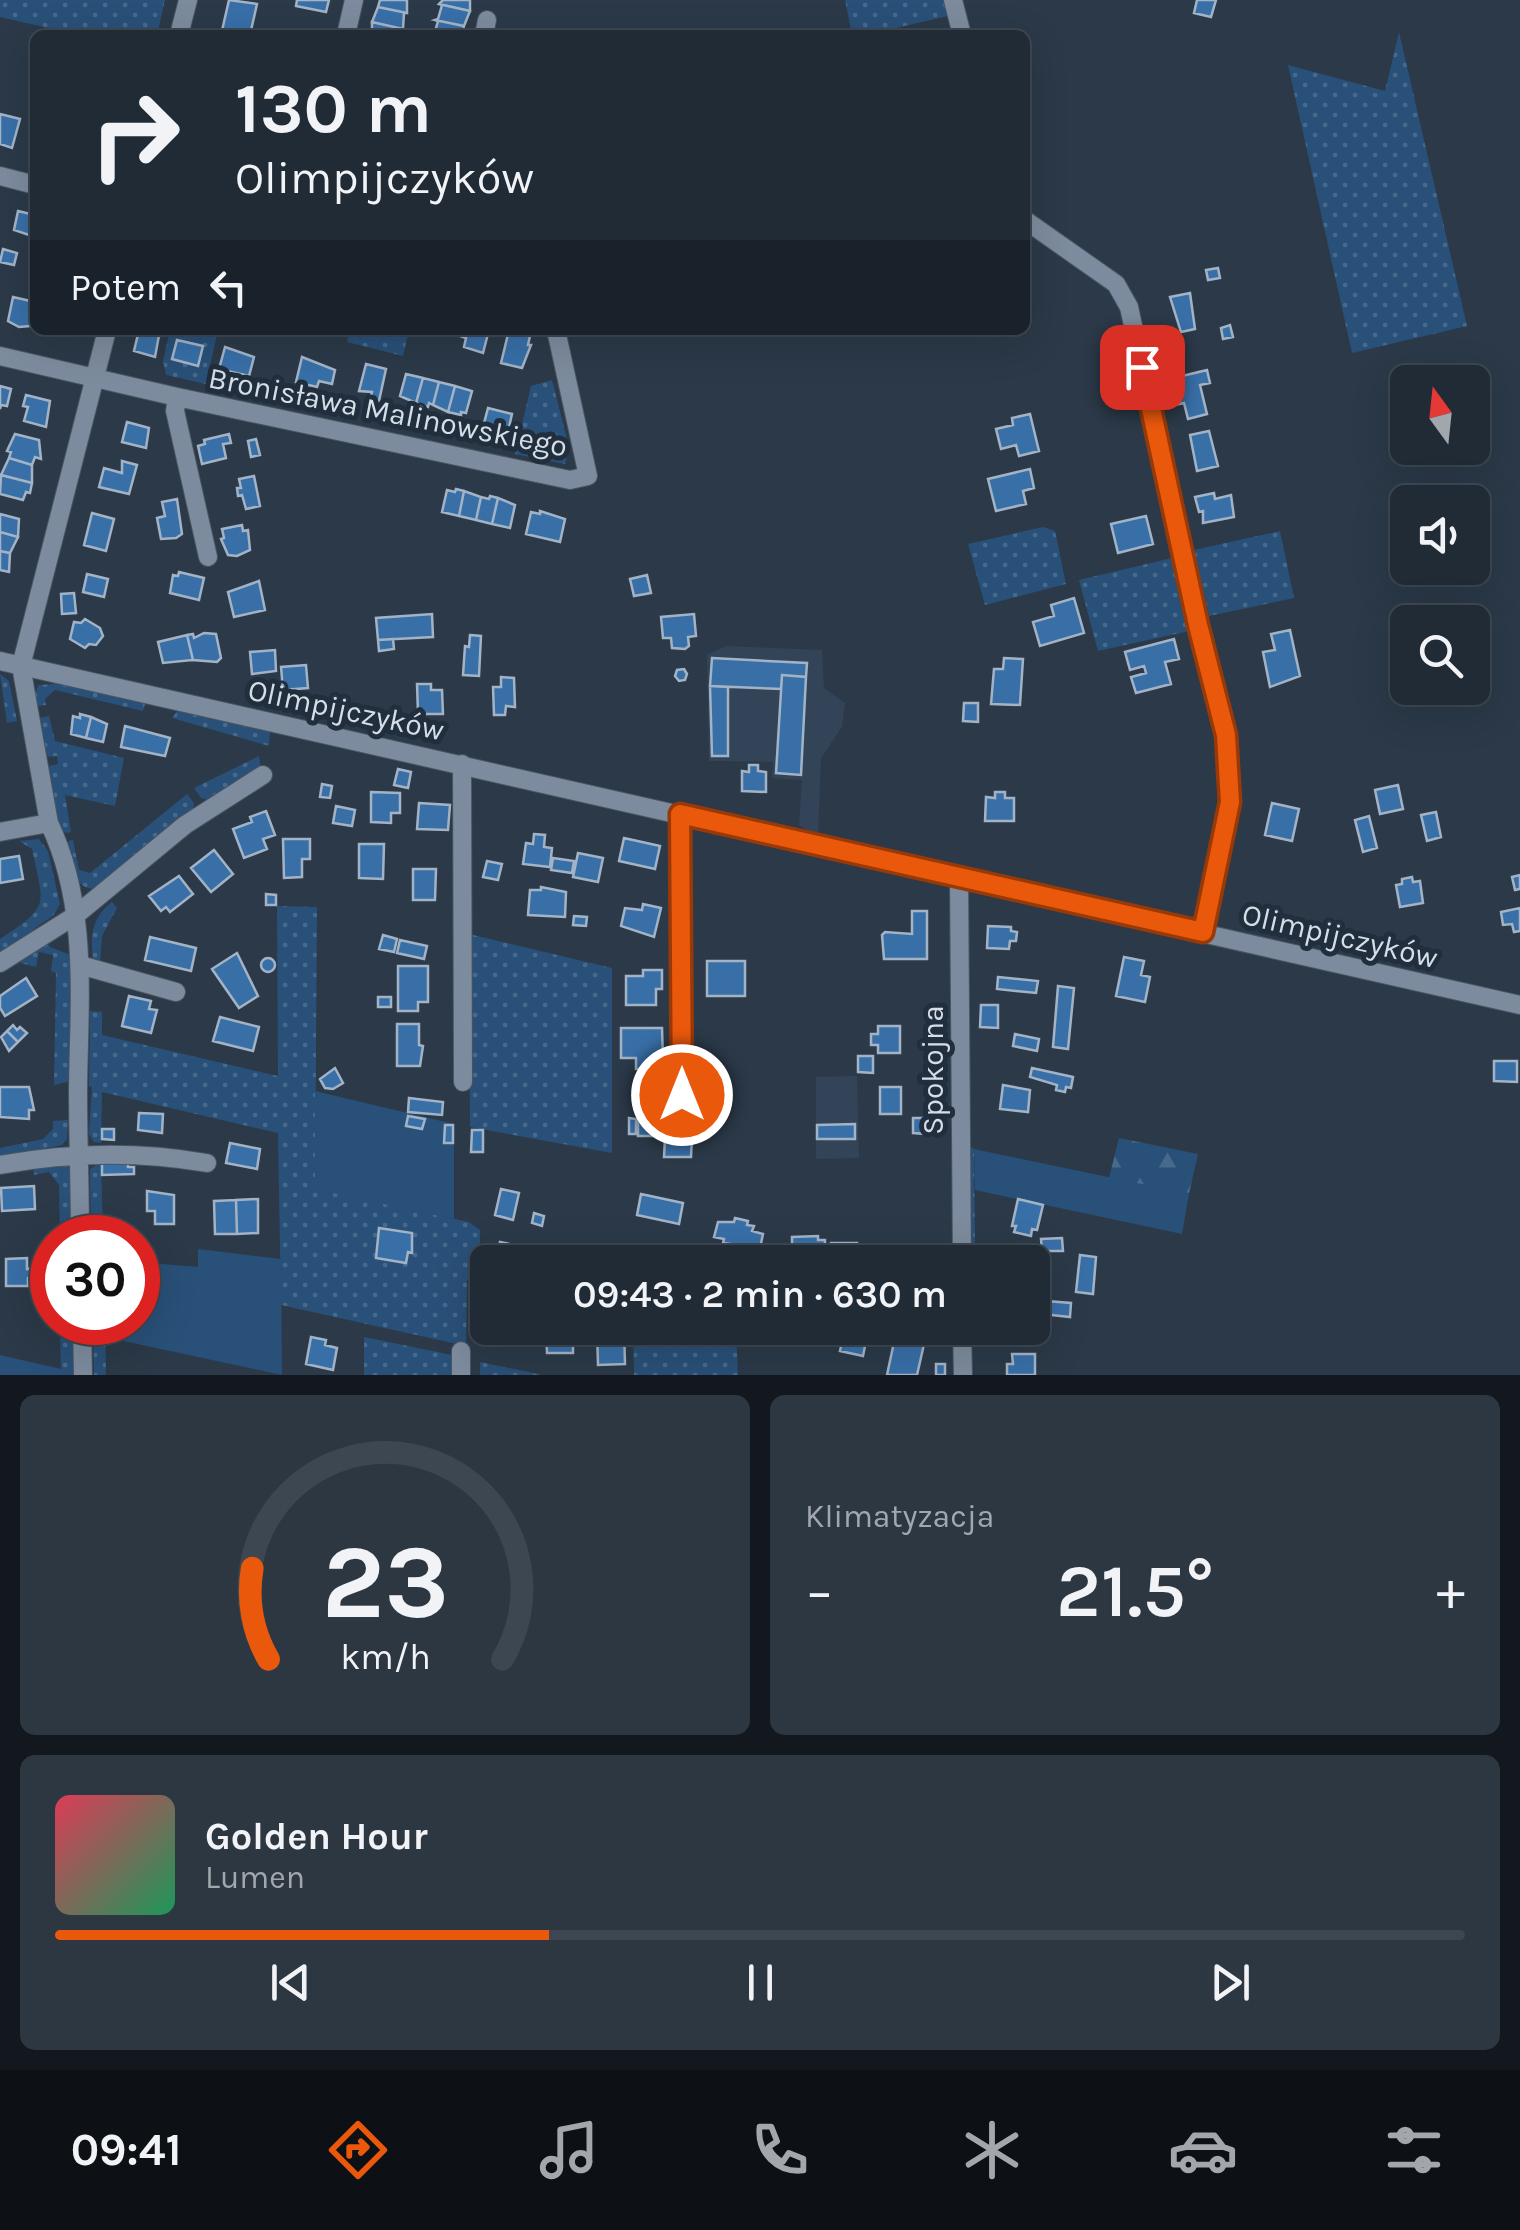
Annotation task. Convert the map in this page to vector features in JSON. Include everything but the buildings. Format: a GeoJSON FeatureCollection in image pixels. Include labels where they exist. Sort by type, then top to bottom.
{"type":"FeatureCollection","features":[{"type":"Feature","properties":{"kind":"street"},"geometry":{"type":"LineString","coordinates":[[181,30],[188,0]]}},
{"type":"Feature","properties":{"kind":"street"},"geometry":{"type":"LineString","coordinates":[[347,30],[354,0]]}},
{"type":"Feature","properties":{"kind":"street"},"geometry":{"type":"LineString","coordinates":[[953,0],[961,30]]}},
{"type":"Feature","properties":{"kind":"street"},"geometry":{"type":"LineString","coordinates":[[0,176],[30,184]]}},
{"type":"Feature","properties":{"kind":"street"},"geometry":{"type":"LineString","coordinates":[[1030,224],[1116,284],[1129,307],[1226,735],[1230,802],[1203,932]]}},
{"type":"Feature","properties":{"kind":"street"},"geometry":{"type":"LineString","coordinates":[[80,1215],[80,965],[76,914],[58,841],[49,823],[20,666],[107,335]]}},
{"type":"Feature","properties":{"kind":"street","name":"Bronisława Malinowskiego"},"geometry":{"type":"LineString","coordinates":[[0,356],[570,480],[588,476],[557,335]]}},
{"type":"Feature","properties":{"kind":"street","name":"Bronisława Malinowskiego"},"geometry":{"type":"LineString","coordinates":[[177,397],[175,411],[208,557]]}},
{"type":"Feature","properties":{"kind":"street","name":"Olimpijczyków"},"geometry":{"type":"LineString","coordinates":[[0,661],[1520,1005]]}},
{"type":"Feature","properties":{"kind":"street"},"geometry":{"type":"LineString","coordinates":[[462,764],[464,1082]]}},
{"type":"Feature","properties":{"kind":"street"},"geometry":{"type":"LineString","coordinates":[[0,963],[76,914],[206,810],[262,774]]}},
{"type":"Feature","properties":{"kind":"street"},"geometry":{"type":"LineString","coordinates":[[680,814],[682,1095]]}},
{"type":"Feature","properties":{"kind":"street"},"geometry":{"type":"LineString","coordinates":[[0,832],[49,823]]}},
{"type":"Feature","properties":{"kind":"street","name":"Spokojna"},"geometry":{"type":"LineString","coordinates":[[959,878],[962,1245]]}},
{"type":"Feature","properties":{"kind":"street"},"geometry":{"type":"LineString","coordinates":[[80,965],[176,992]]}},
{"type":"Feature","properties":{"kind":"street"},"geometry":{"type":"LineString","coordinates":[[0,1165],[79,1154],[152,1155],[208,1163]]}},
{"type":"Feature","properties":{"kind":"street"},"geometry":{"type":"LineString","coordinates":[[82,1345],[83,1375]]}},
{"type":"Feature","properties":{"kind":"street"},"geometry":{"type":"LineString","coordinates":[[962,1345],[963,1375]]}},
{"type":"Feature","properties":{"kind":"street"},"geometry":{"type":"LineString","coordinates":[[461,1352],[461,1375]]}},
{"type":"Feature","properties":{"kind":"shaded area"},"geometry":{"type":"Polygon","coordinates":[[[727,646],[822,650],[824,688],[845,703],[842,727],[821,758],[818,838],[799,825],[802,780],[772,778],[773,762],[709,761],[707,654],[727,646]]]}},
{"type":"Feature","properties":{"kind":"shaded area"},"geometry":{"type":"Polygon","coordinates":[[[857,1076],[859,1158],[816,1159],[816,1077],[857,1076]]]}},
{"type":"Feature","properties":{"kind":"green space"},"geometry":{"type":"Polygon","coordinates":[[[0,0],[165,0],[158,30],[57,30],[0,17],[0,0]]]}},
{"type":"Feature","properties":{"kind":"green space"},"geometry":{"type":"Polygon","coordinates":[[[845,0],[944,0],[948,16],[888,30],[851,30],[845,0]]]}},
{"type":"Feature","properties":{"kind":"green space"},"geometry":{"type":"Polygon","coordinates":[[[1399,32],[1467,326],[1352,353],[1288,65],[1385,91],[1399,32]]]}},
{"type":"Feature","properties":{"kind":"green space"},"geometry":{"type":"Polygon","coordinates":[[[169,335],[217,335],[206,384],[166,375],[163,361],[169,335]]]}},
{"type":"Feature","properties":{"kind":"green space"},"geometry":{"type":"Polygon","coordinates":[[[349,335],[408,335],[403,356],[347,342],[349,335]]]}},
{"type":"Feature","properties":{"kind":"green space"},"geometry":{"type":"Polygon","coordinates":[[[552,380],[569,447],[565,464],[515,454],[531,386],[552,380]]]}},
{"type":"Feature","properties":{"kind":"green space"},"geometry":{"type":"Polygon","coordinates":[[[1043,527],[1055,531],[1066,584],[985,605],[968,544],[1043,527]]]}},
{"type":"Feature","properties":{"kind":"green space"},"geometry":{"type":"Polygon","coordinates":[[[1280,531],[1294,598],[1209,616],[1194,550],[1280,531]]]}},
{"type":"Feature","properties":{"kind":"green space"},"geometry":{"type":"Polygon","coordinates":[[[1176,557],[1194,630],[1098,651],[1079,580],[1176,557]]]}},
{"type":"Feature","properties":{"kind":"green space"},"geometry":{"type":"Polygon","coordinates":[[[0,674],[9,681],[17,721],[7,723],[0,674]]]}},
{"type":"Feature","properties":{"kind":"green space"},"geometry":{"type":"Polygon","coordinates":[[[55,680],[146,701],[143,711],[55,690],[45,699],[46,705],[37,706],[31,693],[36,692],[38,685],[54,684],[55,680]]]}},
{"type":"Feature","properties":{"kind":"green space"},"geometry":{"type":"Polygon","coordinates":[[[179,709],[270,730],[269,746],[172,718],[179,709]]]}},
{"type":"Feature","properties":{"kind":"green space"},"geometry":{"type":"Polygon","coordinates":[[[49,716],[55,741],[124,758],[115,806],[65,795],[71,832],[67,833],[60,830],[46,772],[49,766],[58,764],[57,756],[42,754],[38,718],[49,716]]]}},
{"type":"Feature","properties":{"kind":"green space"},"geometry":{"type":"Polygon","coordinates":[[[259,756],[261,769],[208,800],[201,798],[194,788],[259,756]]]}},
{"type":"Feature","properties":{"kind":"green space"},"geometry":{"type":"Polygon","coordinates":[[[187,794],[194,803],[193,810],[97,889],[78,881],[66,847],[69,841],[73,840],[79,870],[90,873],[187,794]]]}},
{"type":"Feature","properties":{"kind":"green space"},"geometry":{"type":"Polygon","coordinates":[[[39,839],[48,851],[60,904],[53,916],[35,928],[38,933],[0,958],[0,939],[28,919],[40,903],[32,849],[19,841],[39,839]]]}},
{"type":"Feature","properties":{"kind":"green space"},"geometry":{"type":"Polygon","coordinates":[[[112,902],[117,908],[102,936],[100,963],[93,963],[95,923],[112,902]]]}},
{"type":"Feature","properties":{"kind":"green space"},"geometry":{"type":"Polygon","coordinates":[[[277,906],[317,907],[315,1188],[469,1222],[480,1230],[480,1245],[470,1245],[466,1346],[281,1305],[278,1133],[102,1092],[101,1143],[94,1142],[89,1134],[90,1011],[102,1012],[102,1035],[278,1076],[277,906]]]}},
{"type":"Feature","properties":{"kind":"green space"},"geometry":{"type":"Polygon","coordinates":[[[469,934],[612,968],[612,1153],[470,1127],[469,934]]]}},
{"type":"Feature","properties":{"kind":"green space"},"geometry":{"type":"Polygon","coordinates":[[[46,941],[50,947],[73,956],[71,1081],[54,1085],[53,955],[39,952],[36,967],[21,963],[18,958],[46,941]]]}},
{"type":"Feature","properties":{"kind":"green space"},"geometry":{"type":"Polygon","coordinates":[[[315,1091],[454,1124],[454,1219],[315,1189],[315,1091]]]}},
{"type":"Feature","properties":{"kind":"green space"},"geometry":{"type":"Polygon","coordinates":[[[68,1120],[67,1139],[62,1145],[0,1159],[0,1148],[43,1139],[53,1129],[53,1121],[68,1120]]]}},
{"type":"Feature","properties":{"kind":"green space"},"geometry":{"type":"Polygon","coordinates":[[[1119,1138],[1198,1154],[1189,1194],[1109,1178],[1119,1138]]]}},
{"type":"Feature","properties":{"kind":"green space"},"geometry":{"type":"Polygon","coordinates":[[[969,1145],[974,1149],[975,1245],[967,1245],[969,1145]]]}},
{"type":"Feature","properties":{"kind":"green space"},"geometry":{"type":"Polygon","coordinates":[[[974,1149],[1189,1194],[1182,1234],[975,1190],[974,1149]]]}},
{"type":"Feature","properties":{"kind":"green space"},"geometry":{"type":"Polygon","coordinates":[[[65,1162],[72,1171],[73,1215],[60,1215],[59,1185],[49,1172],[34,1175],[33,1165],[65,1162]]]}},
{"type":"Feature","properties":{"kind":"green space"},"geometry":{"type":"Polygon","coordinates":[[[101,1162],[102,1215],[91,1215],[90,1169],[101,1162]]]}},
{"type":"Feature","properties":{"kind":"green space"},"geometry":{"type":"Polygon","coordinates":[[[198,1249],[281,1259],[282,1375],[142,1345],[160,1345],[160,1264],[198,1267],[198,1249]]]}},
{"type":"Feature","properties":{"kind":"green space"},"geometry":{"type":"Polygon","coordinates":[[[364,1337],[457,1356],[457,1375],[364,1375],[364,1337]]]}},
{"type":"Feature","properties":{"kind":"green space"},"geometry":{"type":"Polygon","coordinates":[[[60,1345],[76,1345],[77,1375],[61,1375],[60,1345]]]}},
{"type":"Feature","properties":{"kind":"green space"},"geometry":{"type":"Polygon","coordinates":[[[93,1345],[105,1345],[106,1375],[94,1375],[93,1345]]]}},
{"type":"Feature","properties":{"kind":"green space"},"geometry":{"type":"Polygon","coordinates":[[[633,1345],[737,1345],[738,1375],[634,1375],[633,1345]]]}},
{"type":"Feature","properties":{"kind":"green space"},"geometry":{"type":"Polygon","coordinates":[[[0,1355],[61,1369],[61,1375],[0,1375],[0,1355]]]}},
{"type":"Feature","properties":{"kind":"green space"},"geometry":{"type":"Polygon","coordinates":[[[480,1362],[542,1375],[480,1375],[480,1362]]]}},
{"type":"Feature","properties":{"kind":"route"},"geometry":{"type":"LineString","coordinates":[[682,1095],[680,814],[1203,932],[1230,802],[1226,735],[1142,367]]}}]}
